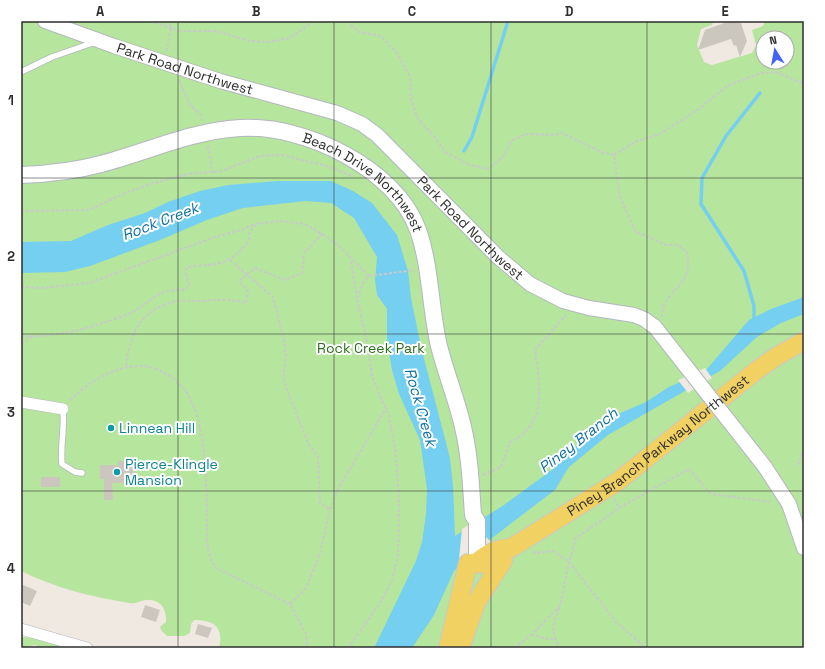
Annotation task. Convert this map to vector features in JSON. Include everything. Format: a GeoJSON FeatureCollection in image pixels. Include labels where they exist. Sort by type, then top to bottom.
{"type":"FeatureCollection","features":[{"type":"Feature","properties":{"kind":"main road","name":"Beach Drive Northwest"},"geometry":{"type":"LineString","coordinates":[[21,175],[53,173],[89,167],[194,135],[241,128],[270,129],[308,138],[333,149],[365,168],[403,202],[418,231],[424,251],[437,337],[465,438],[473,515],[477,521],[459,648]]}},
{"type":"Feature","properties":{"kind":"main road","name":"Piney Branch Parkway Northwest"},"geometry":{"type":"LineString","coordinates":[[472,560],[494,564],[512,550],[622,478],[747,378],[777,356],[804,341]]}},
{"type":"Feature","properties":{"kind":"main road"},"geometry":{"type":"LineString","coordinates":[[459,648],[477,601],[512,550]]}},
{"type":"Feature","properties":{"kind":"main road","name":"Beach Drive Northwest"},"geometry":{"type":"LineString","coordinates":[[448,648],[472,560]]}},
{"type":"Feature","properties":{"kind":"street","name":"Park Road Northwest"},"geometry":{"type":"LineString","coordinates":[[45,21],[99,41],[220,80],[337,113],[353,119],[378,135],[498,258],[530,284],[563,301],[589,308],[634,315],[658,322],[765,468],[789,504],[804,548]]}},
{"type":"Feature","properties":{"kind":"street"},"geometry":{"type":"LineString","coordinates":[[21,402],[63,409]]}},
{"type":"Feature","properties":{"kind":"street"},"geometry":{"type":"LineString","coordinates":[[21,629],[86,648]]}},
{"type":"Feature","properties":{"kind":"lane"},"geometry":{"type":"LineString","coordinates":[[21,72],[52,57],[99,41]]}},
{"type":"Feature","properties":{"kind":"lane"},"geometry":{"type":"LineString","coordinates":[[63,409],[64,423],[60,450],[62,464],[75,472],[82,473]]}},
{"type":"Feature","properties":{"kind":"path"},"geometry":{"type":"LineString","coordinates":[[150,21],[180,31],[216,31],[250,41],[268,42],[290,38],[314,21]]}},
{"type":"Feature","properties":{"kind":"path"},"geometry":{"type":"LineString","coordinates":[[165,54],[171,27],[169,21]]}},
{"type":"Feature","properties":{"kind":"path"},"geometry":{"type":"LineString","coordinates":[[342,21],[348,22],[359,32],[381,36],[398,54],[410,77],[411,100],[418,119],[433,135],[445,152],[467,164],[488,169],[503,157],[512,140],[527,134],[552,135],[562,133],[602,152],[614,155],[635,142],[660,134],[699,109],[727,86],[761,73],[776,72],[804,84]]}},
{"type":"Feature","properties":{"kind":"path"},"geometry":{"type":"LineString","coordinates":[[179,79],[190,105],[201,115],[202,121]]}},
{"type":"Feature","properties":{"kind":"path"},"geometry":{"type":"LineString","coordinates":[[207,143],[212,173]]}},
{"type":"Feature","properties":{"kind":"path"},"geometry":{"type":"LineString","coordinates":[[21,211],[89,210],[125,193],[167,179],[188,174],[212,173],[232,168],[260,156],[272,155],[326,166],[357,179]]}},
{"type":"Feature","properties":{"kind":"path"},"geometry":{"type":"LineString","coordinates":[[614,155],[620,197],[635,231],[666,246],[678,245],[687,252],[688,270],[683,284],[674,290],[666,303],[658,322]]}},
{"type":"Feature","properties":{"kind":"path"},"geometry":{"type":"LineString","coordinates":[[21,287],[42,288],[89,283],[215,237],[242,230],[255,224],[289,221],[306,224],[322,234],[338,245],[351,260],[370,276]]}},
{"type":"Feature","properties":{"kind":"path"},"geometry":{"type":"LineString","coordinates":[[21,336],[34,336],[101,325],[138,309],[162,292],[186,290],[189,284],[185,270],[188,267],[220,264],[230,260],[249,241],[249,234],[255,224]]}},
{"type":"Feature","properties":{"kind":"path"},"geometry":{"type":"LineString","coordinates":[[126,366],[129,343],[141,322],[156,308],[177,301],[233,299],[246,303],[248,291],[239,281],[255,268],[285,280],[302,273],[304,253],[322,234]]}},
{"type":"Feature","properties":{"kind":"path"},"geometry":{"type":"LineString","coordinates":[[230,260],[273,297],[286,355],[283,377],[286,390],[309,445],[318,457],[320,503],[330,510]]}},
{"type":"Feature","properties":{"kind":"path"},"geometry":{"type":"LineString","coordinates":[[348,648],[382,602],[392,580],[398,557],[399,502],[396,454],[389,416],[372,376],[351,260]]}},
{"type":"Feature","properties":{"kind":"path"},"geometry":{"type":"LineString","coordinates":[[357,299],[363,283],[370,276],[412,270]]}},
{"type":"Feature","properties":{"kind":"path"},"geometry":{"type":"LineString","coordinates":[[478,477],[501,467],[510,442],[522,436],[534,421],[540,400],[535,350],[570,312]]}},
{"type":"Feature","properties":{"kind":"path"},"geometry":{"type":"LineString","coordinates":[[21,344],[34,336]]}},
{"type":"Feature","properties":{"kind":"path"},"geometry":{"type":"LineString","coordinates":[[63,409],[80,390],[107,374],[126,366],[145,366],[165,373],[185,389],[197,414],[206,470],[208,547],[211,562],[216,568],[290,604],[306,634],[307,648]]}},
{"type":"Feature","properties":{"kind":"path"},"geometry":{"type":"LineString","coordinates":[[290,604],[306,588],[320,553],[330,510],[337,491],[386,408]]}},
{"type":"Feature","properties":{"kind":"path"},"geometry":{"type":"LineString","coordinates":[[798,465],[804,448]]}},
{"type":"Feature","properties":{"kind":"path"},"geometry":{"type":"LineString","coordinates":[[560,648],[555,640],[553,627],[560,606],[569,562],[576,538],[624,505],[689,469],[712,494],[789,504]]}},
{"type":"Feature","properties":{"kind":"path"},"geometry":{"type":"LineString","coordinates":[[512,550],[535,553],[554,551],[569,562],[616,622],[646,648]]}},
{"type":"Feature","properties":{"kind":"path"},"geometry":{"type":"LineString","coordinates":[[514,648],[531,635],[560,606]]}},
{"type":"Feature","properties":{"kind":"path"},"geometry":{"type":"LineString","coordinates":[[531,635],[555,640]]}},
{"type":"Feature","properties":{"kind":"green space","name":"Rock Creek Park"},"geometry":{"type":"Polygon","coordinates":[[[21,21],[713,21],[712,25],[701,29],[697,45],[704,62],[712,65],[752,53],[755,47],[755,70],[795,70],[795,30],[755,30],[755,41],[752,30],[763,26],[765,21],[804,21],[804,648],[219,648],[219,630],[212,623],[207,621],[194,620],[191,624],[190,633],[184,636],[167,636],[160,627],[166,622],[166,617],[165,611],[159,603],[146,600],[136,603],[129,603],[101,598],[60,587],[21,571],[21,21]]]}},
{"type":"Feature","properties":{"kind":"green space"},"geometry":{"type":"Polygon","coordinates":[[[21,637],[33,638],[70,648],[40,648],[35,645],[21,648],[21,637]]]}},
{"type":"Feature","properties":{"kind":"water","name":"Rock Creek"},"geometry":{"type":"Polygon","coordinates":[[[278,181],[331,181],[353,191],[372,203],[397,235],[408,271],[411,298],[421,347],[450,458],[453,486],[455,536],[504,505],[553,469],[589,433],[611,417],[646,402],[669,387],[706,370],[749,320],[771,309],[804,297],[804,314],[781,323],[757,337],[720,371],[608,435],[569,467],[555,490],[488,541],[454,571],[434,615],[412,648],[374,648],[416,561],[422,542],[426,514],[427,489],[420,440],[399,394],[392,370],[387,340],[387,309],[377,295],[375,280],[377,257],[354,218],[331,203],[306,201],[243,208],[207,220],[160,240],[90,266],[65,272],[21,273],[21,242],[71,241],[108,225],[145,213],[168,202],[200,191],[228,185],[278,181]]]}},
{"type":"Feature","properties":{"kind":"pier"},"geometry":{"type":"Polygon","coordinates":[[[705,368],[712,378],[688,393],[678,380],[705,368]]]}},
{"type":"Feature","properties":{"kind":"pier"},"geometry":{"type":"Polygon","coordinates":[[[483,516],[484,535],[491,542],[458,569],[462,529],[483,516]]]}},
{"type":"Feature","properties":{"kind":"building"},"geometry":{"type":"Polygon","coordinates":[[[730,21],[741,23],[747,41],[740,57],[736,45],[734,46],[731,39],[698,50],[705,30],[730,21]]]}},
{"type":"Feature","properties":{"kind":"building","name":"Pierce-Klingle Mansion"},"geometry":{"type":"Polygon","coordinates":[[[118,461],[127,461],[127,466],[135,466],[135,483],[112,483],[113,500],[104,500],[104,479],[100,479],[100,465],[118,465],[118,461]]]}},
{"type":"Feature","properties":{"kind":"building"},"geometry":{"type":"Polygon","coordinates":[[[41,477],[60,477],[60,487],[41,487],[41,477]]]}},
{"type":"Feature","properties":{"kind":"building"},"geometry":{"type":"Polygon","coordinates":[[[21,584],[37,591],[30,606],[21,602],[21,584]]]}},
{"type":"Feature","properties":{"kind":"building"},"geometry":{"type":"Polygon","coordinates":[[[145,605],[160,610],[156,622],[141,617],[145,605]]]}},
{"type":"Feature","properties":{"kind":"building"},"geometry":{"type":"Polygon","coordinates":[[[198,624],[212,628],[208,638],[195,634],[198,624]]]}},
{"type":"Feature","properties":{"kind":"waterway"},"geometry":{"type":"LineString","coordinates":[[464,151],[472,137],[508,21]]}},
{"type":"Feature","properties":{"kind":"waterway"},"geometry":{"type":"LineString","coordinates":[[754,321],[754,306],[744,271],[701,204],[702,178],[726,136],[760,93]]}},
{"type":"Feature","properties":{"kind":"place","name":"Linnean Hill"},"geometry":{"type":"Point","coordinates":[111,428]}},
{"type":"Feature","properties":{"kind":"place","name":"Pierce-Klingle Mansion"},"geometry":{"type":"Point","coordinates":[117,472]}},
{"type":"Feature","properties":{"kind":"water label","name":"Piney Branch"},"geometry":{"type":"Point","coordinates":[578,440]}}]}
